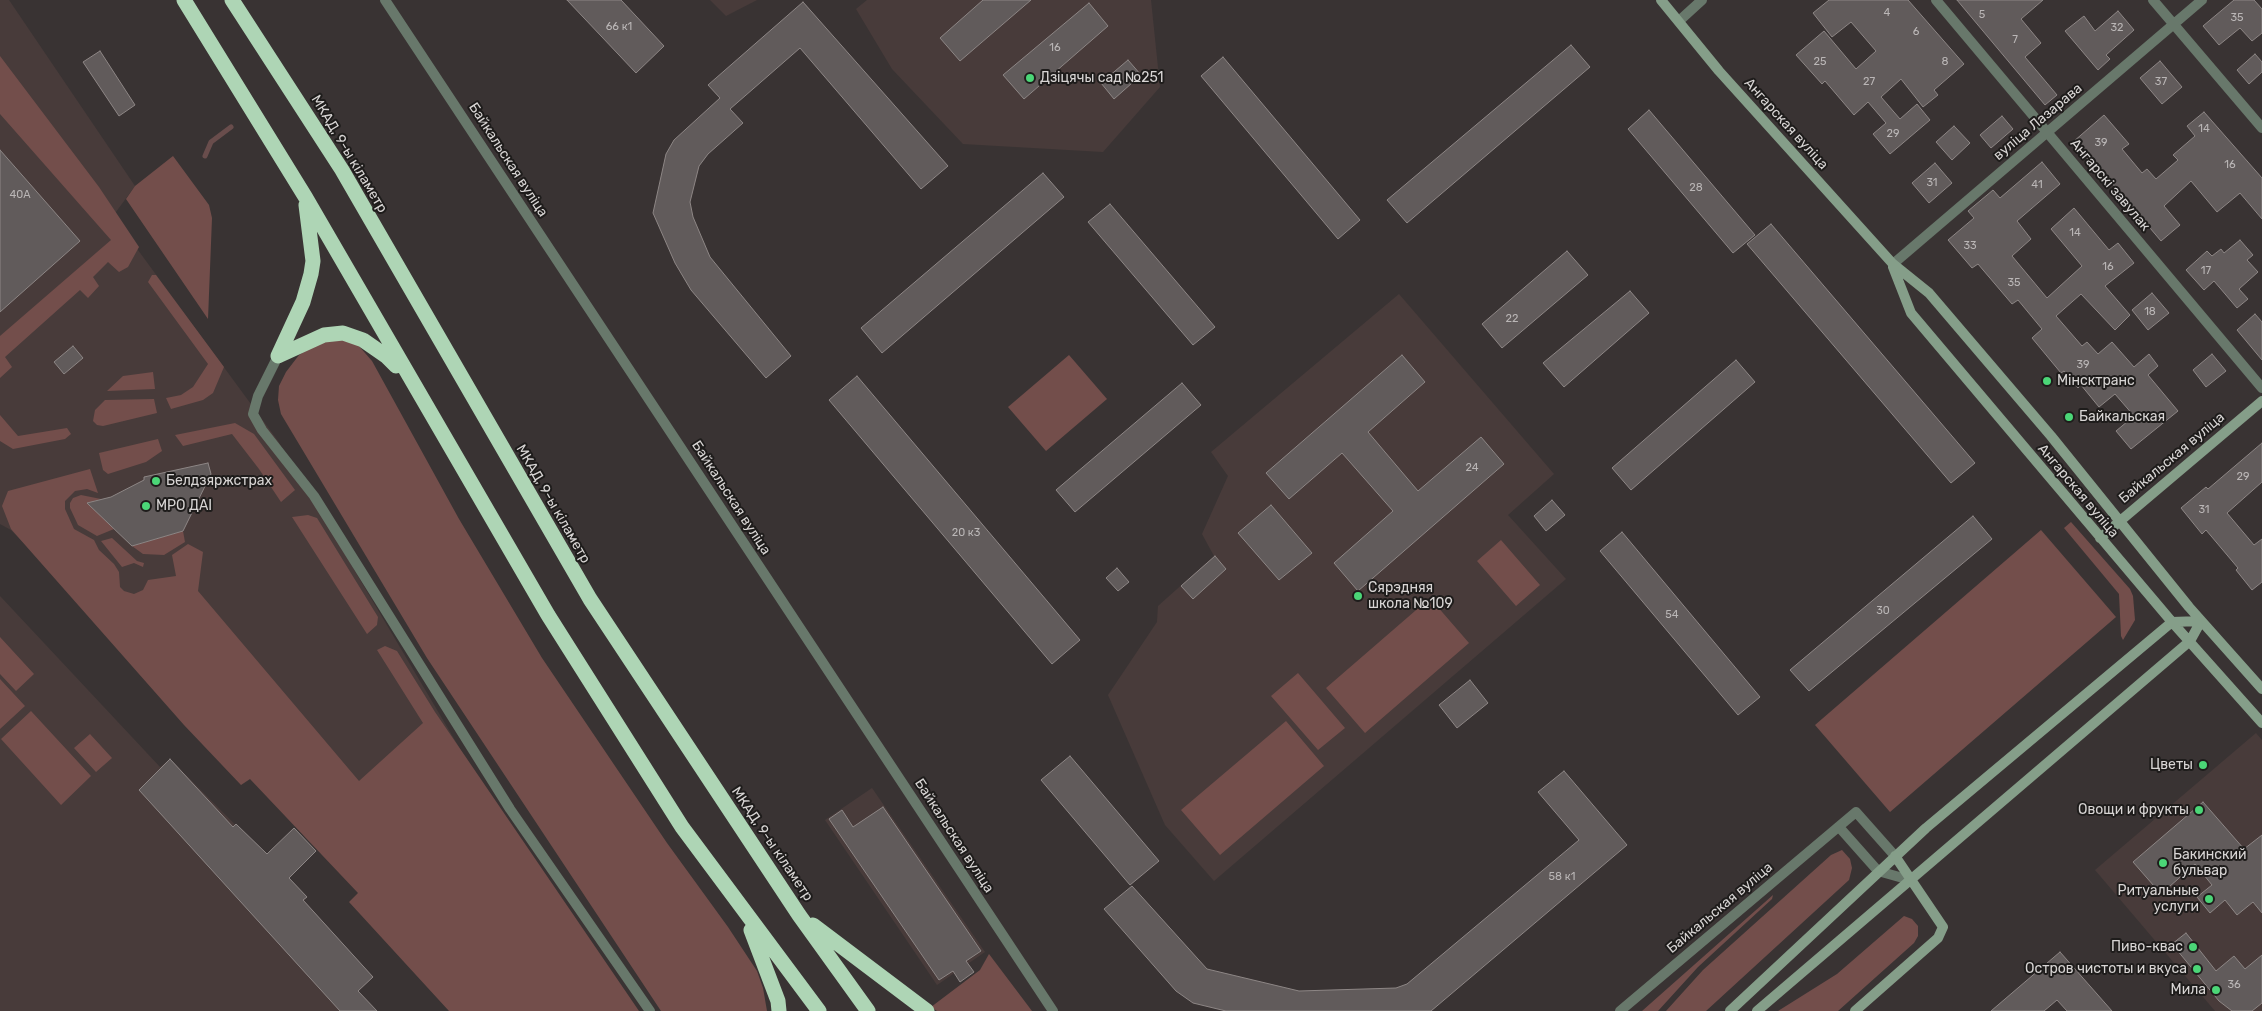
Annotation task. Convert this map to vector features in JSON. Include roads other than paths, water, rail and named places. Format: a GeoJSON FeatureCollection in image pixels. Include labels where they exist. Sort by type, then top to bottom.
{"type":"FeatureCollection","features":[{"type":"Feature","properties":{"kind":"highway"},"geometry":{"type":"LineString","coordinates":[[184,0],[306,198],[548,615],[682,826],[745,914],[819,1011]]}},
{"type":"Feature","properties":{"kind":"highway","name":"МКАД, 9-ы кіламетр"},"geometry":{"type":"LineString","coordinates":[[232,0],[342,170],[590,599],[799,915],[868,1011]]}},
{"type":"Feature","properties":{"kind":"highway"},"geometry":{"type":"LineString","coordinates":[[278,356],[303,302],[312,274],[313,261],[306,198]]}},
{"type":"Feature","properties":{"kind":"highway"},"geometry":{"type":"LineString","coordinates":[[278,356],[324,335],[343,333],[353,335],[386,356],[413,385]]}},
{"type":"Feature","properties":{"kind":"highway"},"geometry":{"type":"LineString","coordinates":[[745,914],[778,1001],[779,1011]]}},
{"type":"Feature","properties":{"kind":"highway"},"geometry":{"type":"LineString","coordinates":[[799,915],[927,1011]]}},
{"type":"Feature","properties":{"kind":"main road","name":"Ангарская вуліца"},"geometry":{"type":"LineString","coordinates":[[1661,0],[1720,71],[1893,264],[1929,293],[2051,436],[2201,621],[2262,689]]}},
{"type":"Feature","properties":{"kind":"main road","name":"Ангарская вуліца"},"geometry":{"type":"LineString","coordinates":[[1893,264],[1912,313],[2100,538],[2262,723]]}},
{"type":"Feature","properties":{"kind":"main road","name":"Байкальская вуліца"},"geometry":{"type":"LineString","coordinates":[[2100,538],[2262,401]]}},
{"type":"Feature","properties":{"kind":"main road"},"geometry":{"type":"LineString","coordinates":[[1730,1011],[1895,856],[2172,622],[2201,621]]}},
{"type":"Feature","properties":{"kind":"main road"},"geometry":{"type":"LineString","coordinates":[[1757,1011],[2190,641],[2201,621]]}},
{"type":"Feature","properties":{"kind":"main road","name":"Байкальская вуліца"},"geometry":{"type":"LineString","coordinates":[[1855,1011],[1938,938],[1943,927],[1895,856]]}},
{"type":"Feature","properties":{"kind":"street","name":"Байкальская вуліца"},"geometry":{"type":"LineString","coordinates":[[385,0],[1053,1011]]}},
{"type":"Feature","properties":{"kind":"street"},"geometry":{"type":"LineString","coordinates":[[1679,22],[1702,0]]}},
{"type":"Feature","properties":{"kind":"street","name":"Ангарскі завулак"},"geometry":{"type":"LineString","coordinates":[[1936,0],[2262,388]]}},
{"type":"Feature","properties":{"kind":"street"},"geometry":{"type":"LineString","coordinates":[[2153,0],[2262,128]]}},
{"type":"Feature","properties":{"kind":"street","name":"вуліца Лазарава"},"geometry":{"type":"LineString","coordinates":[[1893,264],[2202,0]]}},
{"type":"Feature","properties":{"kind":"street"},"geometry":{"type":"LineString","coordinates":[[278,356],[258,396],[253,414],[262,430],[314,496],[510,809],[650,1011]]}},
{"type":"Feature","properties":{"kind":"street","name":"Байкальская вуліца"},"geometry":{"type":"LineString","coordinates":[[1620,1011],[1856,812],[1895,856]]}},
{"type":"Feature","properties":{"kind":"street"},"geometry":{"type":"LineString","coordinates":[[1839,827],[1878,871],[1910,880]]}},
{"type":"Feature","properties":{"kind":"waterway"},"geometry":{"type":"LineString","coordinates":[[205,156],[211,142],[231,127]]}},
{"type":"Feature","properties":{"kind":"place","name":"Дзіцячы сад №251"},"geometry":{"type":"Point","coordinates":[1030,78]}},
{"type":"Feature","properties":{"kind":"place","name":"Мінсктранс"},"geometry":{"type":"Point","coordinates":[2047,381]}},
{"type":"Feature","properties":{"kind":"place","name":"Байкальская"},"geometry":{"type":"Point","coordinates":[2069,417]}},
{"type":"Feature","properties":{"kind":"place","name":"Белдзяржстрах"},"geometry":{"type":"Point","coordinates":[156,481]}},
{"type":"Feature","properties":{"kind":"place","name":"МРО ДАІ"},"geometry":{"type":"Point","coordinates":[146,506]}},
{"type":"Feature","properties":{"kind":"place","name":"Сярэдняя школа №109"},"geometry":{"type":"Point","coordinates":[1358,596]}},
{"type":"Feature","properties":{"kind":"place","name":"Цветы"},"geometry":{"type":"Point","coordinates":[2203,765]}},
{"type":"Feature","properties":{"kind":"place","name":"Овощи и фрукты"},"geometry":{"type":"Point","coordinates":[2199,810]}},
{"type":"Feature","properties":{"kind":"place","name":"Бакинский бульвар"},"geometry":{"type":"Point","coordinates":[2163,863]}},
{"type":"Feature","properties":{"kind":"place","name":"Ритуальные услуги"},"geometry":{"type":"Point","coordinates":[2209,899]}},
{"type":"Feature","properties":{"kind":"place","name":"Пиво-квас"},"geometry":{"type":"Point","coordinates":[2193,947]}},
{"type":"Feature","properties":{"kind":"place","name":"Остров чистоты и вкуса"},"geometry":{"type":"Point","coordinates":[2197,969]}},
{"type":"Feature","properties":{"kind":"place","name":"Мила"},"geometry":{"type":"Point","coordinates":[2216,990]}}]}
